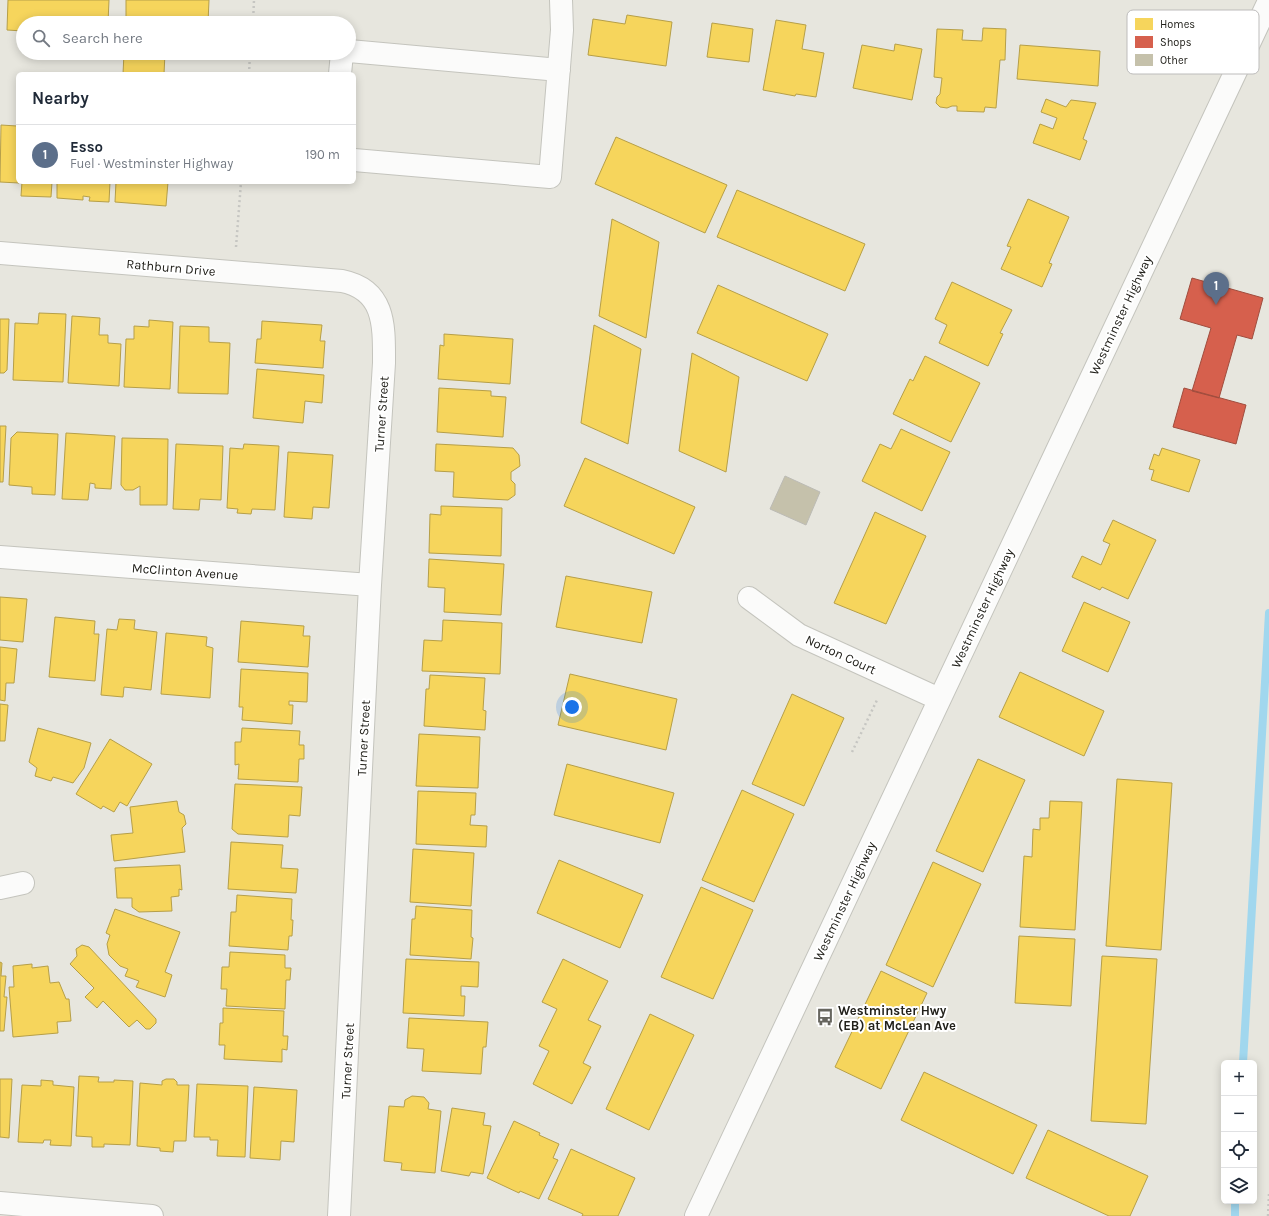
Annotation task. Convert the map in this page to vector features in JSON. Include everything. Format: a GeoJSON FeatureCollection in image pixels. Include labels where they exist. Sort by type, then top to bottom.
{"type":"FeatureCollection","features":[{"type":"Feature","properties":{"kind":"street"},"geometry":{"type":"LineString","coordinates":[[356,160],[550,178],[562,30],[561,0]]}},
{"type":"Feature","properties":{"kind":"street","name":"Westminster Highway"},"geometry":{"type":"LineString","coordinates":[[1259,22],[1269,1]]}},
{"type":"Feature","properties":{"kind":"street"},"geometry":{"type":"LineString","coordinates":[[356,52],[559,70]]}},
{"type":"Feature","properties":{"kind":"street"},"geometry":{"type":"LineString","coordinates":[[340,72],[341,60]]}},
{"type":"Feature","properties":{"kind":"street","name":"Westminster Highway"},"geometry":{"type":"LineString","coordinates":[[696,1216],[1234,74]]}},
{"type":"Feature","properties":{"kind":"street","name":"Rathburn Drive"},"geometry":{"type":"LineString","coordinates":[[0,253],[342,281]]}},
{"type":"Feature","properties":{"kind":"street","name":"Turner Street"},"geometry":{"type":"LineString","coordinates":[[339,1216],[370,585],[384,363],[384,327],[382,316],[376,302],[364,289],[353,283],[342,281]]}},
{"type":"Feature","properties":{"kind":"street","name":"McClinton Avenue"},"geometry":{"type":"LineString","coordinates":[[0,557],[370,585]]}},
{"type":"Feature","properties":{"kind":"street","name":"Norton Court"},"geometry":{"type":"LineString","coordinates":[[749,598],[800,635],[939,699]]}},
{"type":"Feature","properties":{"kind":"street"},"geometry":{"type":"LineString","coordinates":[[0,888],[23,884]]}},
{"type":"Feature","properties":{"kind":"street"},"geometry":{"type":"LineString","coordinates":[[0,1203],[152,1216]]}},
{"type":"Feature","properties":{"kind":"path"},"geometry":{"type":"LineString","coordinates":[[253,16],[254,0]]}},
{"type":"Feature","properties":{"kind":"path"},"geometry":{"type":"LineString","coordinates":[[249,72],[250,60]]}},
{"type":"Feature","properties":{"kind":"path"},"geometry":{"type":"LineString","coordinates":[[234,273],[241,184]]}},
{"type":"Feature","properties":{"kind":"path"},"geometry":{"type":"LineString","coordinates":[[852,752],[878,697]]}},
{"type":"Feature","properties":{"kind":"path"},"geometry":{"type":"LineString","coordinates":[[1268,1216],[1269,1194]]}},
{"type":"Feature","properties":{"kind":"building: Homes"},"geometry":{"type":"Polygon","coordinates":[[[8,0],[109,0],[108,16],[16,16],[16,31],[7,30],[8,0]]]}},
{"type":"Feature","properties":{"kind":"building: Homes"},"geometry":{"type":"Polygon","coordinates":[[[126,0],[209,0],[208,16],[126,16],[126,0]]]}},
{"type":"Feature","properties":{"kind":"building: Homes"},"geometry":{"type":"Polygon","coordinates":[[[627,15],[672,22],[666,66],[588,55],[593,19],[625,24],[627,15]]]}},
{"type":"Feature","properties":{"kind":"building: Homes"},"geometry":{"type":"Polygon","coordinates":[[[776,20],[806,25],[802,49],[824,53],[816,97],[796,94],[795,96],[763,90],[776,20]]]}},
{"type":"Feature","properties":{"kind":"building: Homes"},"geometry":{"type":"Polygon","coordinates":[[[712,23],[753,29],[749,62],[707,57],[712,23]]]}},
{"type":"Feature","properties":{"kind":"building: Homes"},"geometry":{"type":"Polygon","coordinates":[[[983,28],[1006,29],[1005,60],[1000,60],[996,108],[985,107],[984,112],[957,111],[957,106],[947,108],[940,107],[936,103],[937,97],[940,94],[942,78],[934,77],[937,29],[963,30],[962,40],[982,41],[983,28]]]}},
{"type":"Feature","properties":{"kind":"building: Homes"},"geometry":{"type":"Polygon","coordinates":[[[895,44],[922,49],[912,100],[853,88],[862,45],[894,51],[895,44]]]}},
{"type":"Feature","properties":{"kind":"building: Homes"},"geometry":{"type":"Polygon","coordinates":[[[1020,45],[1100,51],[1098,86],[1017,79],[1020,45]]]}},
{"type":"Feature","properties":{"kind":"building: Homes"},"geometry":{"type":"Polygon","coordinates":[[[124,60],[165,60],[164,72],[123,72],[124,60]]]}},
{"type":"Feature","properties":{"kind":"building: Homes"},"geometry":{"type":"Polygon","coordinates":[[[1046,99],[1066,107],[1071,100],[1096,103],[1083,139],[1087,141],[1080,160],[1033,143],[1040,124],[1053,129],[1057,118],[1041,112],[1046,99]]]}},
{"type":"Feature","properties":{"kind":"building: Homes"},"geometry":{"type":"Polygon","coordinates":[[[1,125],[16,126],[16,183],[0,182],[1,125]]]}},
{"type":"Feature","properties":{"kind":"building: Homes"},"geometry":{"type":"Polygon","coordinates":[[[616,137],[727,185],[705,233],[595,184],[616,137]]]}},
{"type":"Feature","properties":{"kind":"building: Homes"},"geometry":{"type":"Polygon","coordinates":[[[22,184],[52,184],[51,197],[21,196],[22,184]]]}},
{"type":"Feature","properties":{"kind":"building: Homes"},"geometry":{"type":"Polygon","coordinates":[[[57,184],[110,184],[109,202],[89,201],[90,197],[83,196],[83,200],[57,198],[57,184]]]}},
{"type":"Feature","properties":{"kind":"building: Homes"},"geometry":{"type":"Polygon","coordinates":[[[116,184],[168,184],[166,206],[115,202],[116,184]]]}},
{"type":"Feature","properties":{"kind":"building: Homes"},"geometry":{"type":"Polygon","coordinates":[[[737,190],[865,244],[845,291],[717,237],[737,190]]]}},
{"type":"Feature","properties":{"kind":"building: Homes"},"geometry":{"type":"Polygon","coordinates":[[[1028,199],[1069,217],[1049,263],[1052,264],[1042,287],[1001,269],[1011,247],[1007,246],[1028,199]]]}},
{"type":"Feature","properties":{"kind":"building: Homes"},"geometry":{"type":"Polygon","coordinates":[[[612,219],[659,242],[646,338],[599,316],[612,219]]]}},
{"type":"Feature","properties":{"kind":"building: Homes"},"geometry":{"type":"Polygon","coordinates":[[[952,282],[1012,310],[1000,333],[1003,334],[988,366],[939,343],[947,325],[935,319],[952,282]]]}},
{"type":"Feature","properties":{"kind":"building: Homes"},"geometry":{"type":"Polygon","coordinates":[[[718,285],[828,334],[807,381],[697,333],[718,285]]]}},
{"type":"Feature","properties":{"kind":"building: Homes"},"geometry":{"type":"Polygon","coordinates":[[[39,313],[66,314],[63,382],[13,380],[15,323],[38,324],[39,313]]]}},
{"type":"Feature","properties":{"kind":"building: Homes"},"geometry":{"type":"Polygon","coordinates":[[[72,316],[100,318],[99,335],[108,335],[108,343],[121,344],[119,386],[68,383],[72,316]]]}},
{"type":"Feature","properties":{"kind":"building: Homes"},"geometry":{"type":"Polygon","coordinates":[[[0,319],[9,319],[7,370],[4,373],[0,373],[0,319]]]}},
{"type":"Feature","properties":{"kind":"building: Homes"},"geometry":{"type":"Polygon","coordinates":[[[149,320],[173,322],[170,389],[124,387],[126,339],[134,339],[134,326],[149,327],[149,320]]]}},
{"type":"Feature","properties":{"kind":"building: Homes"},"geometry":{"type":"Polygon","coordinates":[[[262,321],[322,325],[320,341],[325,341],[323,368],[255,363],[257,339],[261,339],[262,321]]]}},
{"type":"Feature","properties":{"kind":"building: Homes"},"geometry":{"type":"Polygon","coordinates":[[[594,325],[641,349],[628,444],[581,423],[594,325]]]}},
{"type":"Feature","properties":{"kind":"building: Homes"},"geometry":{"type":"Polygon","coordinates":[[[180,326],[209,327],[209,342],[230,343],[228,394],[178,393],[180,326]]]}},
{"type":"Feature","properties":{"kind":"building: Homes"},"geometry":{"type":"Polygon","coordinates":[[[444,334],[513,339],[510,384],[438,379],[440,345],[444,346],[444,334]]]}},
{"type":"Feature","properties":{"kind":"building: Homes"},"geometry":{"type":"Polygon","coordinates":[[[692,353],[739,377],[726,472],[679,451],[692,353]]]}},
{"type":"Feature","properties":{"kind":"building: Homes"},"geometry":{"type":"Polygon","coordinates":[[[925,356],[980,383],[951,442],[893,414],[910,379],[913,381],[925,356]]]}},
{"type":"Feature","properties":{"kind":"building: Homes"},"geometry":{"type":"Polygon","coordinates":[[[257,369],[324,375],[322,403],[305,401],[303,423],[253,418],[257,369]]]}},
{"type":"Feature","properties":{"kind":"building: Homes"},"geometry":{"type":"Polygon","coordinates":[[[439,388],[491,391],[491,396],[506,397],[503,437],[437,432],[439,388]]]}},
{"type":"Feature","properties":{"kind":"building: Homes"},"geometry":{"type":"Polygon","coordinates":[[[0,426],[6,426],[3,482],[0,482],[0,426]]]}},
{"type":"Feature","properties":{"kind":"building: Homes"},"geometry":{"type":"Polygon","coordinates":[[[901,429],[950,452],[922,511],[862,481],[880,444],[891,449],[901,429]]]}},
{"type":"Feature","properties":{"kind":"building: Homes"},"geometry":{"type":"Polygon","coordinates":[[[17,432],[58,434],[55,495],[32,494],[32,487],[9,485],[11,438],[17,432]]]}},
{"type":"Feature","properties":{"kind":"building: Homes"},"geometry":{"type":"Polygon","coordinates":[[[66,433],[115,436],[111,489],[95,488],[95,484],[90,483],[88,500],[62,499],[66,433]]]}},
{"type":"Feature","properties":{"kind":"building: Homes"},"geometry":{"type":"Polygon","coordinates":[[[122,438],[168,439],[167,505],[140,505],[140,486],[133,490],[125,490],[121,485],[122,438]]]}},
{"type":"Feature","properties":{"kind":"building: Homes"},"geometry":{"type":"Polygon","coordinates":[[[176,444],[223,446],[221,500],[200,499],[199,510],[173,509],[176,444]]]}},
{"type":"Feature","properties":{"kind":"building: Homes"},"geometry":{"type":"Polygon","coordinates":[[[244,444],[279,446],[275,510],[252,509],[251,514],[237,513],[238,509],[227,508],[230,448],[243,449],[244,444]]]}},
{"type":"Feature","properties":{"kind":"building: Homes"},"geometry":{"type":"Polygon","coordinates":[[[436,444],[513,448],[519,455],[520,466],[511,472],[511,480],[515,484],[515,495],[508,500],[453,497],[454,472],[435,471],[436,444]]]}},
{"type":"Feature","properties":{"kind":"building: Homes"},"geometry":{"type":"Polygon","coordinates":[[[1162,448],[1200,460],[1189,492],[1151,480],[1154,470],[1149,469],[1154,454],[1159,456],[1162,448]]]}},
{"type":"Feature","properties":{"kind":"building: Homes"},"geometry":{"type":"Polygon","coordinates":[[[288,452],[333,455],[329,508],[313,507],[312,519],[284,517],[288,452]]]}},
{"type":"Feature","properties":{"kind":"building: Homes"},"geometry":{"type":"Polygon","coordinates":[[[585,458],[695,507],[674,554],[564,506],[585,458]]]}},
{"type":"Feature","properties":{"kind":"building: Homes"},"geometry":{"type":"Polygon","coordinates":[[[441,506],[502,508],[501,556],[429,553],[430,514],[441,515],[441,506]]]}},
{"type":"Feature","properties":{"kind":"building: Homes"},"geometry":{"type":"Polygon","coordinates":[[[875,512],[926,536],[886,624],[834,603],[875,512]]]}},
{"type":"Feature","properties":{"kind":"building: Homes"},"geometry":{"type":"Polygon","coordinates":[[[1113,520],[1156,540],[1128,599],[1102,587],[1100,590],[1072,577],[1082,556],[1101,565],[1110,544],[1103,541],[1113,520]]]}},
{"type":"Feature","properties":{"kind":"building: Homes"},"geometry":{"type":"Polygon","coordinates":[[[429,559],[504,564],[501,615],[444,612],[445,588],[428,587],[429,559]]]}},
{"type":"Feature","properties":{"kind":"building: Homes"},"geometry":{"type":"Polygon","coordinates":[[[566,576],[652,592],[642,643],[556,627],[566,576]]]}},
{"type":"Feature","properties":{"kind":"building: Homes"},"geometry":{"type":"Polygon","coordinates":[[[0,597],[27,599],[23,642],[0,640],[0,597]]]}},
{"type":"Feature","properties":{"kind":"building: Homes"},"geometry":{"type":"Polygon","coordinates":[[[1084,602],[1130,622],[1108,672],[1062,651],[1084,602]]]}},
{"type":"Feature","properties":{"kind":"building: Homes"},"geometry":{"type":"Polygon","coordinates":[[[55,617],[95,621],[94,634],[99,634],[95,681],[49,677],[55,617]]]}},
{"type":"Feature","properties":{"kind":"building: Homes"},"geometry":{"type":"Polygon","coordinates":[[[119,619],[135,620],[134,629],[157,632],[151,690],[124,687],[123,697],[101,695],[107,629],[117,630],[119,619]]]}},
{"type":"Feature","properties":{"kind":"building: Homes"},"geometry":{"type":"Polygon","coordinates":[[[443,620],[502,623],[500,674],[422,671],[424,640],[442,641],[443,620]]]}},
{"type":"Feature","properties":{"kind":"building: Homes"},"geometry":{"type":"Polygon","coordinates":[[[241,621],[304,626],[303,636],[310,636],[308,667],[238,662],[241,621]]]}},
{"type":"Feature","properties":{"kind":"building: Homes"},"geometry":{"type":"Polygon","coordinates":[[[166,633],[207,637],[206,646],[213,648],[210,698],[161,694],[166,633]]]}},
{"type":"Feature","properties":{"kind":"building: Homes"},"geometry":{"type":"Polygon","coordinates":[[[0,647],[17,649],[14,683],[6,683],[5,701],[0,700],[0,647]]]}},
{"type":"Feature","properties":{"kind":"building: Homes"},"geometry":{"type":"Polygon","coordinates":[[[241,669],[308,673],[307,702],[289,701],[289,705],[293,705],[292,724],[242,720],[243,707],[239,707],[241,669]]]}},
{"type":"Feature","properties":{"kind":"building: Homes"},"geometry":{"type":"Polygon","coordinates":[[[1020,672],[1104,711],[1084,756],[999,717],[1020,672]]]}},
{"type":"Feature","properties":{"kind":"building: Homes"},"geometry":{"type":"Polygon","coordinates":[[[570,674],[677,699],[666,750],[558,725],[570,674]]]}},
{"type":"Feature","properties":{"kind":"building: Homes"},"geometry":{"type":"Polygon","coordinates":[[[430,675],[485,678],[483,710],[486,711],[485,730],[424,726],[426,689],[429,689],[430,675]]]}},
{"type":"Feature","properties":{"kind":"building: Homes"},"geometry":{"type":"Polygon","coordinates":[[[792,694],[844,718],[804,806],[752,784],[792,694]]]}},
{"type":"Feature","properties":{"kind":"building: Homes"},"geometry":{"type":"Polygon","coordinates":[[[0,704],[8,705],[5,741],[0,741],[0,704]]]}},
{"type":"Feature","properties":{"kind":"building: Homes"},"geometry":{"type":"Polygon","coordinates":[[[38,728],[91,743],[84,768],[73,783],[53,777],[51,781],[35,776],[37,768],[29,762],[38,728]]]}},
{"type":"Feature","properties":{"kind":"building: Homes"},"geometry":{"type":"Polygon","coordinates":[[[242,728],[300,731],[299,745],[304,745],[304,759],[299,759],[298,782],[238,779],[239,764],[235,765],[235,742],[241,742],[242,728]]]}},
{"type":"Feature","properties":{"kind":"building: Homes"},"geometry":{"type":"Polygon","coordinates":[[[419,734],[480,737],[478,788],[416,786],[419,734]]]}},
{"type":"Feature","properties":{"kind":"building: Homes"},"geometry":{"type":"Polygon","coordinates":[[[110,739],[152,764],[127,806],[120,802],[114,812],[103,806],[101,809],[76,794],[110,739]]]}},
{"type":"Feature","properties":{"kind":"building: Homes"},"geometry":{"type":"Polygon","coordinates":[[[978,759],[1025,780],[983,872],[936,851],[978,759]]]}},
{"type":"Feature","properties":{"kind":"building: Homes"},"geometry":{"type":"Polygon","coordinates":[[[567,764],[674,793],[660,843],[554,815],[567,764]]]}},
{"type":"Feature","properties":{"kind":"building: Homes"},"geometry":{"type":"Polygon","coordinates":[[[1117,779],[1172,783],[1161,950],[1106,946],[1117,779]]]}},
{"type":"Feature","properties":{"kind":"building: Homes"},"geometry":{"type":"Polygon","coordinates":[[[235,784],[302,787],[300,816],[289,815],[288,837],[238,834],[232,829],[235,784]]]}},
{"type":"Feature","properties":{"kind":"building: Homes"},"geometry":{"type":"Polygon","coordinates":[[[742,790],[794,814],[754,902],[702,880],[742,790]]]}},
{"type":"Feature","properties":{"kind":"building: Homes"},"geometry":{"type":"Polygon","coordinates":[[[418,791],[476,793],[475,815],[471,815],[470,825],[487,826],[486,847],[416,844],[418,791]]]}},
{"type":"Feature","properties":{"kind":"building: Homes"},"geometry":{"type":"Polygon","coordinates":[[[177,801],[179,812],[184,815],[186,824],[182,828],[185,852],[114,861],[111,835],[133,833],[130,807],[177,801]]]}},
{"type":"Feature","properties":{"kind":"building: Homes"},"geometry":{"type":"Polygon","coordinates":[[[1050,801],[1082,802],[1075,930],[1020,927],[1024,856],[1032,857],[1033,829],[1040,830],[1040,818],[1049,818],[1050,801]]]}},
{"type":"Feature","properties":{"kind":"building: Homes"},"geometry":{"type":"Polygon","coordinates":[[[231,842],[283,845],[281,868],[298,869],[296,893],[228,889],[231,842]]]}},
{"type":"Feature","properties":{"kind":"building: Homes"},"geometry":{"type":"Polygon","coordinates":[[[413,849],[474,853],[471,906],[410,902],[413,849]]]}},
{"type":"Feature","properties":{"kind":"building: Homes"},"geometry":{"type":"Polygon","coordinates":[[[559,860],[643,895],[620,948],[537,913],[559,860]]]}},
{"type":"Feature","properties":{"kind":"building: Homes"},"geometry":{"type":"Polygon","coordinates":[[[933,862],[981,884],[933,987],[886,965],[933,862]]]}},
{"type":"Feature","properties":{"kind":"building: Homes"},"geometry":{"type":"Polygon","coordinates":[[[180,865],[182,890],[179,889],[179,896],[171,897],[172,911],[139,912],[132,907],[132,898],[117,898],[115,868],[180,865]]]}},
{"type":"Feature","properties":{"kind":"building: Homes"},"geometry":{"type":"Polygon","coordinates":[[[701,887],[753,910],[713,999],[661,977],[701,887]]]}},
{"type":"Feature","properties":{"kind":"building: Homes"},"geometry":{"type":"Polygon","coordinates":[[[237,895],[292,899],[292,936],[289,936],[288,950],[229,946],[231,912],[236,912],[237,895]]]}},
{"type":"Feature","properties":{"kind":"building: Homes"},"geometry":{"type":"Polygon","coordinates":[[[416,906],[472,910],[471,937],[473,938],[471,959],[410,955],[412,919],[415,919],[416,906]]]}},
{"type":"Feature","properties":{"kind":"building: Homes"},"geometry":{"type":"Polygon","coordinates":[[[115,909],[180,932],[165,972],[172,975],[165,997],[136,987],[139,981],[125,976],[128,969],[120,966],[109,955],[107,944],[110,935],[106,933],[115,909]]]}},
{"type":"Feature","properties":{"kind":"building: Homes"},"geometry":{"type":"Polygon","coordinates":[[[1019,936],[1075,939],[1071,1006],[1015,1003],[1019,936]]]}},
{"type":"Feature","properties":{"kind":"building: Homes"},"geometry":{"type":"Polygon","coordinates":[[[82,945],[89,947],[156,1019],[156,1023],[150,1029],[146,1029],[137,1020],[129,1027],[103,1001],[97,1008],[85,997],[94,988],[70,964],[77,956],[76,949],[82,945]]]}},
{"type":"Feature","properties":{"kind":"building: Homes"},"geometry":{"type":"Polygon","coordinates":[[[230,952],[285,955],[285,968],[291,968],[290,980],[286,980],[285,1009],[226,1006],[227,989],[221,989],[222,967],[229,967],[230,952]]]}},
{"type":"Feature","properties":{"kind":"building: Homes"},"geometry":{"type":"Polygon","coordinates":[[[1102,956],[1157,959],[1146,1124],[1091,1121],[1102,956]]]}},
{"type":"Feature","properties":{"kind":"building: Homes"},"geometry":{"type":"Polygon","coordinates":[[[406,959],[479,962],[478,987],[461,986],[461,996],[465,996],[464,1016],[403,1013],[406,959]]]}},
{"type":"Feature","properties":{"kind":"building: Homes"},"geometry":{"type":"Polygon","coordinates":[[[563,959],[608,981],[588,1020],[601,1026],[583,1063],[591,1067],[572,1104],[533,1084],[549,1051],[539,1046],[557,1009],[542,1002],[563,959]]]}},
{"type":"Feature","properties":{"kind":"building: Homes"},"geometry":{"type":"Polygon","coordinates":[[[0,962],[2,963],[1,976],[6,976],[4,997],[7,997],[4,1031],[0,1031],[0,962]]]}},
{"type":"Feature","properties":{"kind":"building: Homes"},"geometry":{"type":"Polygon","coordinates":[[[32,964],[32,968],[48,966],[50,983],[59,982],[66,999],[69,999],[71,1021],[57,1022],[58,1033],[13,1037],[9,987],[14,987],[13,966],[32,964]]]}},
{"type":"Feature","properties":{"kind":"building: Homes"},"geometry":{"type":"Polygon","coordinates":[[[881,971],[927,993],[881,1089],[835,1067],[881,971]]]}},
{"type":"Feature","properties":{"kind":"building: Homes"},"geometry":{"type":"Polygon","coordinates":[[[223,1008],[284,1011],[283,1036],[288,1036],[287,1050],[282,1049],[282,1062],[224,1059],[225,1045],[219,1045],[220,1023],[223,1023],[223,1008]]]}},
{"type":"Feature","properties":{"kind":"building: Homes"},"geometry":{"type":"Polygon","coordinates":[[[650,1014],[694,1035],[649,1130],[606,1109],[650,1014]]]}},
{"type":"Feature","properties":{"kind":"building: Homes"},"geometry":{"type":"Polygon","coordinates":[[[409,1018],[488,1022],[486,1047],[483,1047],[481,1074],[422,1071],[424,1049],[407,1048],[409,1018]]]}},
{"type":"Feature","properties":{"kind":"building: Homes"},"geometry":{"type":"Polygon","coordinates":[[[924,1072],[1037,1125],[1013,1174],[901,1120],[924,1072]]]}},
{"type":"Feature","properties":{"kind":"building: Homes"},"geometry":{"type":"Polygon","coordinates":[[[79,1076],[99,1077],[98,1082],[114,1082],[114,1080],[133,1081],[130,1145],[104,1144],[104,1147],[92,1147],[92,1137],[76,1136],[79,1076]]]}},
{"type":"Feature","properties":{"kind":"building: Homes"},"geometry":{"type":"Polygon","coordinates":[[[0,1079],[12,1079],[9,1138],[0,1137],[0,1079]]]}},
{"type":"Feature","properties":{"kind":"building: Homes"},"geometry":{"type":"Polygon","coordinates":[[[166,1079],[174,1079],[177,1082],[177,1085],[189,1085],[186,1141],[174,1141],[173,1152],[160,1151],[160,1148],[137,1146],[140,1083],[162,1085],[162,1081],[166,1079]]]}},
{"type":"Feature","properties":{"kind":"building: Homes"},"geometry":{"type":"Polygon","coordinates":[[[41,1080],[53,1081],[53,1085],[74,1087],[71,1146],[50,1145],[51,1140],[44,1140],[43,1143],[18,1142],[22,1085],[41,1086],[41,1080]]]}},
{"type":"Feature","properties":{"kind":"building: Homes"},"geometry":{"type":"Polygon","coordinates":[[[197,1084],[248,1086],[245,1157],[217,1156],[218,1140],[210,1140],[210,1137],[194,1137],[197,1084]]]}},
{"type":"Feature","properties":{"kind":"building: Homes"},"geometry":{"type":"Polygon","coordinates":[[[254,1087],[297,1090],[294,1142],[281,1141],[280,1160],[250,1158],[254,1087]]]}},
{"type":"Feature","properties":{"kind":"building: Homes"},"geometry":{"type":"Polygon","coordinates":[[[412,1096],[424,1097],[429,1103],[428,1109],[441,1111],[435,1173],[401,1170],[402,1163],[384,1161],[389,1106],[404,1107],[405,1100],[412,1096]]]}},
{"type":"Feature","properties":{"kind":"building: Homes"},"geometry":{"type":"Polygon","coordinates":[[[452,1108],[485,1113],[483,1125],[491,1126],[483,1174],[471,1172],[469,1176],[441,1171],[452,1108]]]}},
{"type":"Feature","properties":{"kind":"building: Homes"},"geometry":{"type":"Polygon","coordinates":[[[514,1121],[559,1144],[553,1158],[558,1160],[539,1199],[520,1191],[519,1193],[487,1178],[514,1121]]]}},
{"type":"Feature","properties":{"kind":"building: Homes"},"geometry":{"type":"Polygon","coordinates":[[[1048,1130],[1148,1176],[1130,1216],[1109,1216],[1026,1178],[1048,1130]]]}},
{"type":"Feature","properties":{"kind":"building: Homes"},"geometry":{"type":"Polygon","coordinates":[[[571,1149],[635,1178],[618,1216],[582,1216],[583,1214],[548,1199],[571,1149]]]}},
{"type":"Feature","properties":{"kind":"building: Shops"},"geometry":{"type":"Polygon","coordinates":[[[1192,278],[1263,298],[1252,339],[1237,335],[1219,398],[1192,391],[1211,328],[1180,319],[1192,278]]]}},
{"type":"Feature","properties":{"kind":"building: Shops"},"geometry":{"type":"Polygon","coordinates":[[[1184,388],[1246,405],[1236,444],[1173,427],[1184,388]]]}},
{"type":"Feature","properties":{"kind":"building: Other"},"geometry":{"type":"Polygon","coordinates":[[[785,476],[820,492],[806,525],[770,509],[785,476]]]}},
{"type":"Feature","properties":{"kind":"waterway"},"geometry":{"type":"LineString","coordinates":[[1243,1060],[1269,613]]}},
{"type":"Feature","properties":{"kind":"waterway"},"geometry":{"type":"LineString","coordinates":[[1235,1204],[1235,1216]]}},
{"type":"Feature","properties":{"kind":"place","name":"Esso"},"geometry":{"type":"Point","coordinates":[1216,305]}},
{"type":"Feature","properties":{"kind":"place","name":"Westminster Hwy (EB) at McLean Ave"},"geometry":{"type":"Point","coordinates":[825,1017]}}]}
